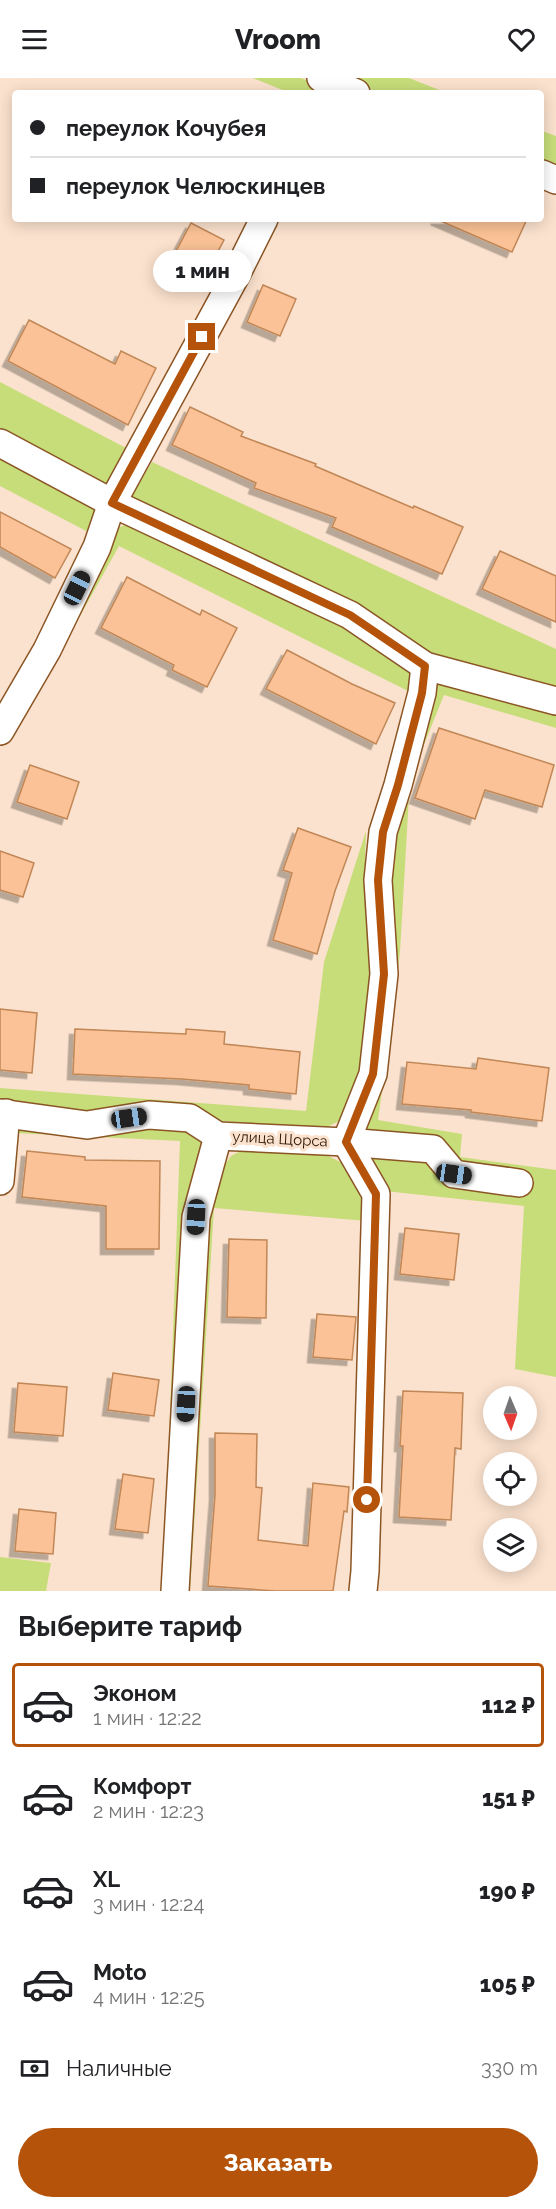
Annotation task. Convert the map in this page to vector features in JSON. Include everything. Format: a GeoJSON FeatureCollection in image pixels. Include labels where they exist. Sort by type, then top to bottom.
{"type":"FeatureCollection","features":[{"type":"Feature","properties":{"kind":"street"},"geometry":{"type":"LineString","coordinates":[[328,83],[348,90]]}},
{"type":"Feature","properties":{"kind":"street"},"geometry":{"type":"LineString","coordinates":[[0,732],[47,650],[97,547],[112,503],[262,222]]}},
{"type":"Feature","properties":{"kind":"street"},"geometry":{"type":"LineString","coordinates":[[0,443],[112,503],[350,615],[425,666],[556,702]]}},
{"type":"Feature","properties":{"kind":"street"},"geometry":{"type":"LineString","coordinates":[[363,1591],[366,1559],[376,1194],[346,1142],[373,1074],[384,974],[378,880],[383,832],[422,693],[425,666]]}},
{"type":"Feature","properties":{"kind":"street"},"geometry":{"type":"LineString","coordinates":[[0,1181],[3,1113]]}},
{"type":"Feature","properties":{"kind":"street","name":"улица Щорса"},"geometry":{"type":"LineString","coordinates":[[3,1113],[87,1125],[149,1115],[190,1118],[218,1136],[433,1149],[454,1174],[519,1183]]}},
{"type":"Feature","properties":{"kind":"street"},"geometry":{"type":"LineString","coordinates":[[175,1591],[196,1217],[218,1136]]}},
{"type":"Feature","properties":{"kind":"green space"},"geometry":{"type":"Polygon","coordinates":[[[253,78],[301,78],[322,86],[319,90],[283,90],[253,78]]]}},
{"type":"Feature","properties":{"kind":"green space"},"geometry":{"type":"Polygon","coordinates":[[[348,78],[409,78],[439,90],[372,90],[348,78]]]}},
{"type":"Feature","properties":{"kind":"green space"},"geometry":{"type":"Polygon","coordinates":[[[544,132],[556,136],[556,172],[544,166],[544,132]]]}},
{"type":"Feature","properties":{"kind":"green space"},"geometry":{"type":"Polygon","coordinates":[[[247,222],[252,222],[111,489],[0,435],[0,382],[128,449],[247,222]]]}},
{"type":"Feature","properties":{"kind":"green space"},"geometry":{"type":"Polygon","coordinates":[[[0,452],[95,504],[97,516],[90,533],[0,486],[0,452]]]}},
{"type":"Feature","properties":{"kind":"green space"},"geometry":{"type":"Polygon","coordinates":[[[152,462],[556,649],[556,693],[429,653],[129,500],[152,462]]]}},
{"type":"Feature","properties":{"kind":"green space"},"geometry":{"type":"Polygon","coordinates":[[[131,523],[344,622],[409,669],[410,692],[119,546],[75,625],[117,528],[131,523]]]}},
{"type":"Feature","properties":{"kind":"green space"},"geometry":{"type":"Polygon","coordinates":[[[434,681],[556,712],[556,728],[444,695],[410,779],[397,977],[387,882],[393,830],[434,681]]]}},
{"type":"Feature","properties":{"kind":"green space"},"geometry":{"type":"Polygon","coordinates":[[[366,831],[364,892],[371,973],[359,1071],[341,1120],[323,1129],[222,1121],[192,1106],[87,1117],[0,1102],[0,1088],[306,1111],[324,962],[366,831]]]}},
{"type":"Feature","properties":{"kind":"green space"},"geometry":{"type":"Polygon","coordinates":[[[383,1083],[378,1120],[462,1134],[460,1157],[556,1170],[556,1377],[515,1369],[524,1206],[385,1191],[362,1153],[458,1165],[360,1131],[383,1083]]]}},
{"type":"Feature","properties":{"kind":"green space"},"geometry":{"type":"Polygon","coordinates":[[[11,1121],[188,1125],[209,1141],[165,1549],[180,1141],[15,1133],[6,1200],[11,1121]]]}},
{"type":"Feature","properties":{"kind":"green space"},"geometry":{"type":"Polygon","coordinates":[[[250,1146],[319,1151],[342,1163],[362,1192],[367,1221],[214,1208],[190,1591],[184,1591],[205,1218],[222,1169],[231,1156],[250,1146]]]}},
{"type":"Feature","properties":{"kind":"green space"},"geometry":{"type":"Polygon","coordinates":[[[0,1557],[51,1563],[46,1591],[0,1591],[0,1557]]]}},
{"type":"Feature","properties":{"kind":"building"},"geometry":{"type":"Polygon","coordinates":[[[443,222],[526,222],[512,252],[443,222]]]}},
{"type":"Feature","properties":{"kind":"building"},"geometry":{"type":"Polygon","coordinates":[[[191,223],[224,240],[207,272],[174,255],[191,223]]]}},
{"type":"Feature","properties":{"kind":"building"},"geometry":{"type":"Polygon","coordinates":[[[263,285],[296,299],[280,336],[247,322],[263,285]]]}},
{"type":"Feature","properties":{"kind":"building"},"geometry":{"type":"Polygon","coordinates":[[[29,320],[115,364],[121,351],[156,368],[128,425],[8,361],[29,320]]]}},
{"type":"Feature","properties":{"kind":"building"},"geometry":{"type":"Polygon","coordinates":[[[190,407],[243,432],[241,436],[316,464],[315,466],[463,527],[442,574],[332,527],[336,518],[254,488],[256,483],[172,445],[190,407]]]}},
{"type":"Feature","properties":{"kind":"building"},"geometry":{"type":"Polygon","coordinates":[[[0,512],[71,549],[55,578],[0,547],[0,512]]]}},
{"type":"Feature","properties":{"kind":"building"},"geometry":{"type":"Polygon","coordinates":[[[500,551],[556,576],[556,622],[482,589],[500,551]]]}},
{"type":"Feature","properties":{"kind":"building"},"geometry":{"type":"Polygon","coordinates":[[[127,577],[200,615],[202,610],[237,628],[207,687],[172,670],[174,665],[101,628],[127,577]]]}},
{"type":"Feature","properties":{"kind":"building"},"geometry":{"type":"Polygon","coordinates":[[[287,650],[352,684],[395,703],[376,744],[266,689],[287,650]]]}},
{"type":"Feature","properties":{"kind":"building"},"geometry":{"type":"Polygon","coordinates":[[[439,728],[554,765],[542,807],[485,790],[475,819],[415,798],[439,728]]]}},
{"type":"Feature","properties":{"kind":"building"},"geometry":{"type":"Polygon","coordinates":[[[30,765],[79,782],[67,819],[17,802],[30,765]]]}},
{"type":"Feature","properties":{"kind":"building"},"geometry":{"type":"Polygon","coordinates":[[[298,828],[351,847],[335,891],[317,954],[273,940],[292,873],[283,870],[298,828]]]}},
{"type":"Feature","properties":{"kind":"building"},"geometry":{"type":"Polygon","coordinates":[[[0,851],[34,863],[23,897],[0,890],[0,851]]]}},
{"type":"Feature","properties":{"kind":"building"},"geometry":{"type":"Polygon","coordinates":[[[0,1009],[37,1013],[32,1073],[0,1070],[0,1009]]]}},
{"type":"Feature","properties":{"kind":"building"},"geometry":{"type":"Polygon","coordinates":[[[75,1029],[186,1034],[186,1029],[225,1032],[224,1044],[300,1052],[296,1094],[249,1089],[249,1085],[182,1079],[73,1074],[75,1029]]]}},
{"type":"Feature","properties":{"kind":"building"},"geometry":{"type":"Polygon","coordinates":[[[478,1058],[549,1068],[542,1121],[471,1112],[471,1110],[402,1104],[407,1062],[476,1069],[478,1058]]]}},
{"type":"Feature","properties":{"kind":"building"},"geometry":{"type":"Polygon","coordinates":[[[27,1151],[85,1157],[85,1160],[160,1161],[159,1249],[106,1249],[106,1206],[22,1197],[27,1151]]]}},
{"type":"Feature","properties":{"kind":"building"},"geometry":{"type":"Polygon","coordinates":[[[405,1228],[459,1234],[454,1280],[400,1274],[405,1228]]]}},
{"type":"Feature","properties":{"kind":"building"},"geometry":{"type":"Polygon","coordinates":[[[229,1239],[267,1240],[266,1318],[227,1317],[229,1239]]]}},
{"type":"Feature","properties":{"kind":"building"},"geometry":{"type":"Polygon","coordinates":[[[317,1314],[356,1317],[352,1360],[313,1357],[317,1314]]]}},
{"type":"Feature","properties":{"kind":"building"},"geometry":{"type":"Polygon","coordinates":[[[113,1373],[159,1380],[154,1416],[108,1410],[113,1373]]]}},
{"type":"Feature","properties":{"kind":"building"},"geometry":{"type":"Polygon","coordinates":[[[18,1383],[67,1387],[63,1436],[14,1432],[18,1383]]]}},
{"type":"Feature","properties":{"kind":"building"},"geometry":{"type":"Polygon","coordinates":[[[403,1391],[463,1393],[461,1449],[455,1448],[451,1520],[399,1517],[403,1391]]]}},
{"type":"Feature","properties":{"kind":"building"},"geometry":{"type":"Polygon","coordinates":[[[215,1433],[257,1434],[256,1487],[262,1488],[258,1540],[308,1546],[313,1483],[349,1487],[347,1512],[344,1511],[333,1591],[275,1591],[208,1586],[215,1495],[215,1433]]]}},
{"type":"Feature","properties":{"kind":"building"},"geometry":{"type":"Polygon","coordinates":[[[123,1474],[154,1479],[148,1533],[115,1529],[123,1474]]]}},
{"type":"Feature","properties":{"kind":"building"},"geometry":{"type":"Polygon","coordinates":[[[19,1509],[56,1513],[53,1554],[15,1551],[19,1509]]]}},
{"type":"Feature","properties":{"kind":"route"},"geometry":{"type":"LineString","coordinates":[[202,337],[112,503],[350,615],[425,666],[422,693],[383,832],[378,880],[384,974],[373,1074],[346,1142],[376,1194],[367,1500]]}}]}
